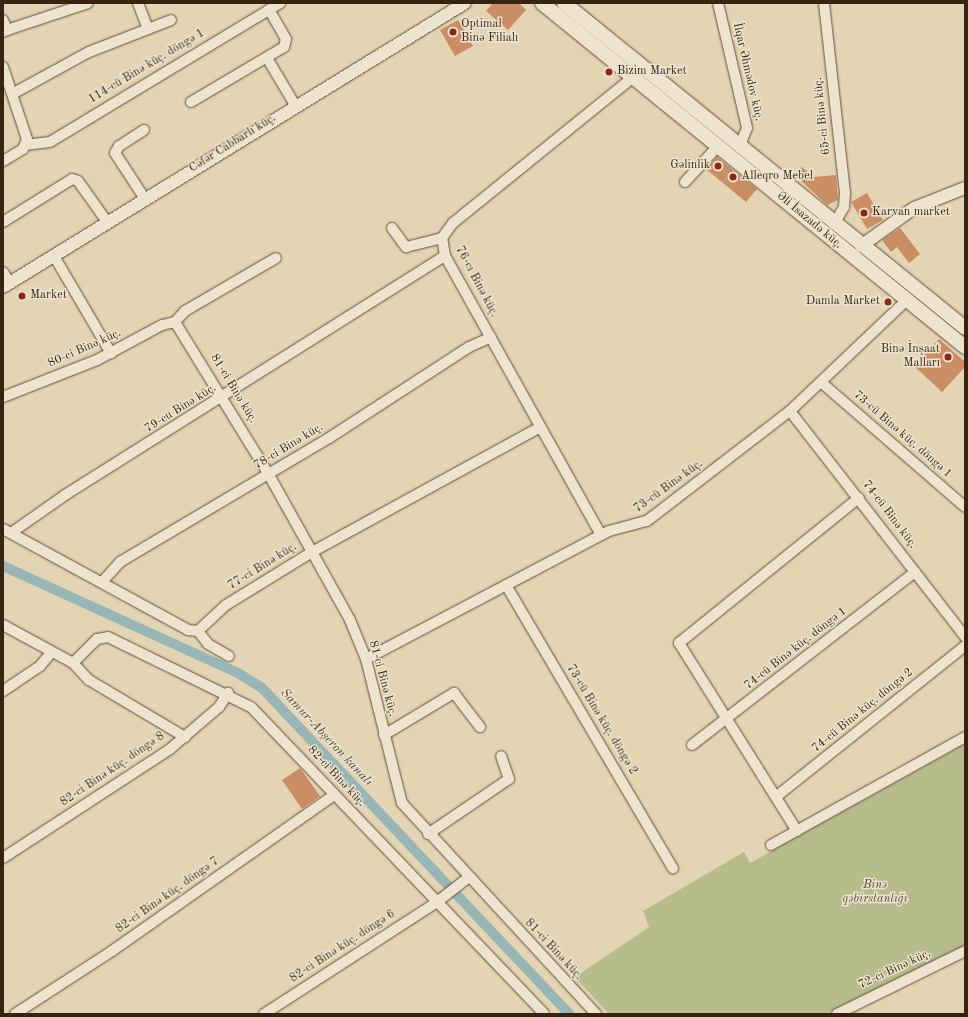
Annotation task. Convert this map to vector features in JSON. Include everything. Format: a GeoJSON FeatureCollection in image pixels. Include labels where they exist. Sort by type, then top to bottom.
{"type":"FeatureCollection","features":[{"type":"Feature","properties":{"kind":"main road","name":"Əli İsazadə küç."},"geometry":{"type":"LineString","coordinates":[[542,3],[965,346]]}},
{"type":"Feature","properties":{"kind":"main road","name":"Əli İsazadə küç."},"geometry":{"type":"LineString","coordinates":[[564,3],[740,145],[861,246],[965,328]]}},
{"type":"Feature","properties":{"kind":"main road"},"geometry":{"type":"LineString","coordinates":[[768,187],[778,177]]}},
{"type":"Feature","properties":{"kind":"street"},"geometry":{"type":"LineString","coordinates":[[3,20],[5,31],[88,3]]}},
{"type":"Feature","properties":{"kind":"street"},"geometry":{"type":"LineString","coordinates":[[138,3],[148,29]]}},
{"type":"Feature","properties":{"kind":"street","name":"114-cü Binə küç. döngə 1"},"geometry":{"type":"LineString","coordinates":[[25,145],[50,142],[280,3]]}},
{"type":"Feature","properties":{"kind":"street","name":"Cəfər Cabbarlı küç."},"geometry":{"type":"LineString","coordinates":[[7,285],[295,105],[465,3]]}},
{"type":"Feature","properties":{"kind":"street","name":"İlqar Əhmədov küç."},"geometry":{"type":"LineString","coordinates":[[718,3],[747,128],[740,145]]}},
{"type":"Feature","properties":{"kind":"street","name":"65-ci Binə küç."},"geometry":{"type":"LineString","coordinates":[[824,3],[845,192],[844,207],[834,224]]}},
{"type":"Feature","properties":{"kind":"street"},"geometry":{"type":"LineString","coordinates":[[191,102],[266,58],[287,43],[269,9]]}},
{"type":"Feature","properties":{"kind":"street"},"geometry":{"type":"LineString","coordinates":[[14,93],[89,52],[171,20]]}},
{"type":"Feature","properties":{"kind":"street"},"geometry":{"type":"LineString","coordinates":[[266,58],[295,105]]}},
{"type":"Feature","properties":{"kind":"street"},"geometry":{"type":"LineString","coordinates":[[3,67],[6,83],[14,93],[26,132],[25,145],[3,161]]}},
{"type":"Feature","properties":{"kind":"street","name":"76-cı Binə küç."},"geometry":{"type":"LineString","coordinates":[[601,535],[446,256],[442,238],[452,223],[633,78]]}},
{"type":"Feature","properties":{"kind":"street"},"geometry":{"type":"LineString","coordinates":[[144,130],[119,146],[116,153],[145,200]]}},
{"type":"Feature","properties":{"kind":"street"},"geometry":{"type":"LineString","coordinates":[[685,182],[718,146]]}},
{"type":"Feature","properties":{"kind":"street"},"geometry":{"type":"LineString","coordinates":[[3,222],[72,179],[78,181],[108,223]]}},
{"type":"Feature","properties":{"kind":"street"},"geometry":{"type":"LineString","coordinates":[[861,246],[914,208],[965,188]]}},
{"type":"Feature","properties":{"kind":"street"},"geometry":{"type":"LineString","coordinates":[[392,228],[406,247],[442,238]]}},
{"type":"Feature","properties":{"kind":"street"},"geometry":{"type":"LineString","coordinates":[[54,256],[112,353]]}},
{"type":"Feature","properties":{"kind":"street","name":"79-cu Binə küç."},"geometry":{"type":"LineString","coordinates":[[7,531],[223,398],[446,256]]}},
{"type":"Feature","properties":{"kind":"street"},"geometry":{"type":"LineString","coordinates":[[175,322],[185,311],[276,258]]}},
{"type":"Feature","properties":{"kind":"street"},"geometry":{"type":"LineString","coordinates":[[3,272],[7,285]]}},
{"type":"Feature","properties":{"kind":"street","name":"73-cü Binə küç."},"geometry":{"type":"LineString","coordinates":[[366,659],[601,535],[647,520],[790,411],[822,383],[907,300]]}},
{"type":"Feature","properties":{"kind":"street","name":"81-ci Binə küç."},"geometry":{"type":"LineString","coordinates":[[175,322],[269,475],[350,620],[366,659],[402,803],[468,878],[596,1014]]}},
{"type":"Feature","properties":{"kind":"street","name":"80-ci Binə küç."},"geometry":{"type":"LineString","coordinates":[[3,397],[112,353],[162,325],[175,322]]}},
{"type":"Feature","properties":{"kind":"street","name":"78-ci Binə küç."},"geometry":{"type":"LineString","coordinates":[[103,581],[120,562],[269,475],[469,347],[490,337]]}},
{"type":"Feature","properties":{"kind":"street","name":"73-cü Binə küç. döngə 1"},"geometry":{"type":"LineString","coordinates":[[822,383],[965,507]]}},
{"type":"Feature","properties":{"kind":"street","name":"74-cü Binə küç."},"geometry":{"type":"LineString","coordinates":[[790,411],[859,498],[965,637]]}},
{"type":"Feature","properties":{"kind":"street","name":"77-ci Binə küç."},"geometry":{"type":"LineString","coordinates":[[198,630],[226,605],[312,552],[540,427]]}},
{"type":"Feature","properties":{"kind":"street"},"geometry":{"type":"LineString","coordinates":[[797,830],[730,718],[679,643],[859,498]]}},
{"type":"Feature","properties":{"kind":"street"},"geometry":{"type":"LineString","coordinates":[[7,531],[103,581],[188,630],[198,630],[208,644],[229,656]]}},
{"type":"Feature","properties":{"kind":"street","name":"74-cü Binə küç. döngə 1"},"geometry":{"type":"LineString","coordinates":[[692,745],[730,718],[915,572]]}},
{"type":"Feature","properties":{"kind":"street","name":"73-cü Binə küç. döngə 2"},"geometry":{"type":"LineString","coordinates":[[506,585],[673,868]]}},
{"type":"Feature","properties":{"kind":"street"},"geometry":{"type":"LineString","coordinates":[[3,625],[51,654],[73,663],[89,680],[185,737]]}},
{"type":"Feature","properties":{"kind":"street","name":"82-ci Binə küç."},"geometry":{"type":"LineString","coordinates":[[73,663],[96,639],[108,637],[228,693],[261,716],[541,1013]]}},
{"type":"Feature","properties":{"kind":"street","name":"74-cü Binə küç. döngə 2"},"geometry":{"type":"LineString","coordinates":[[777,796],[965,646]]}},
{"type":"Feature","properties":{"kind":"street"},"geometry":{"type":"LineString","coordinates":[[3,691],[40,666],[51,654]]}},
{"type":"Feature","properties":{"kind":"street","name":"82-ci Binə küç. döngə 8"},"geometry":{"type":"LineString","coordinates":[[3,858],[170,750],[219,707],[228,693]]}},
{"type":"Feature","properties":{"kind":"street"},"geometry":{"type":"LineString","coordinates":[[384,735],[454,693],[480,728]]}},
{"type":"Feature","properties":{"kind":"street"},"geometry":{"type":"LineString","coordinates":[[770,846],[965,737]]}},
{"type":"Feature","properties":{"kind":"street"},"geometry":{"type":"LineString","coordinates":[[428,834],[509,779],[501,756]]}},
{"type":"Feature","properties":{"kind":"street","name":"82-ci Binə küç. döngə 7"},"geometry":{"type":"LineString","coordinates":[[15,1014],[112,951],[334,795]]}},
{"type":"Feature","properties":{"kind":"street","name":"82-ci Binə küç. döngə 6"},"geometry":{"type":"LineString","coordinates":[[264,1014],[437,902],[468,878]]}},
{"type":"Feature","properties":{"kind":"street","name":"72-ci Binə küç."},"geometry":{"type":"LineString","coordinates":[[838,1014],[965,951]]}},
{"type":"Feature","properties":{"kind":"green space","name":"Binə qəbirstanlığı"},"geometry":{"type":"Polygon","coordinates":[[[965,744],[965,947],[826,1014],[609,1014],[575,977],[649,927],[643,911],[744,852],[750,863],[965,744]]]}},
{"type":"Feature","properties":{"kind":"building"},"geometry":{"type":"Polygon","coordinates":[[[493,3],[519,3],[526,10],[508,30],[486,11],[493,3]]]}},
{"type":"Feature","properties":{"kind":"building"},"geometry":{"type":"Polygon","coordinates":[[[458,20],[473,46],[455,56],[440,30],[458,20]]]}},
{"type":"Feature","properties":{"kind":"building"},"geometry":{"type":"Polygon","coordinates":[[[717,157],[757,189],[746,202],[706,169],[717,157]]]}},
{"type":"Feature","properties":{"kind":"building"},"geometry":{"type":"Polygon","coordinates":[[[802,167],[814,177],[836,175],[838,200],[827,205],[794,174],[802,167]]]}},
{"type":"Feature","properties":{"kind":"building"},"geometry":{"type":"Polygon","coordinates":[[[867,193],[883,220],[867,229],[851,202],[867,193]]]}},
{"type":"Feature","properties":{"kind":"building"},"geometry":{"type":"Polygon","coordinates":[[[900,228],[920,254],[909,263],[897,247],[891,252],[882,240],[900,228]]]}},
{"type":"Feature","properties":{"kind":"building"},"geometry":{"type":"Polygon","coordinates":[[[939,339],[965,362],[965,367],[942,392],[914,366],[939,339]]]}},
{"type":"Feature","properties":{"kind":"building"},"geometry":{"type":"Polygon","coordinates":[[[300,768],[320,796],[302,809],[282,780],[300,768]]]}},
{"type":"Feature","properties":{"kind":"waterway","name":"Samur-Abşeron kanalı"},"geometry":{"type":"LineString","coordinates":[[3,566],[238,673],[262,688],[569,1014]]}},
{"type":"Feature","properties":{"kind":"place","name":"Optimal Binə Filialı"},"geometry":{"type":"Point","coordinates":[453,32]}},
{"type":"Feature","properties":{"kind":"place","name":"Bizim Market"},"geometry":{"type":"Point","coordinates":[609,72]}},
{"type":"Feature","properties":{"kind":"place","name":"Gəlinlik"},"geometry":{"type":"Point","coordinates":[718,166]}},
{"type":"Feature","properties":{"kind":"place","name":"Alleqro Mebel"},"geometry":{"type":"Point","coordinates":[733,177]}},
{"type":"Feature","properties":{"kind":"place","name":"Karvan market"},"geometry":{"type":"Point","coordinates":[864,213]}},
{"type":"Feature","properties":{"kind":"place","name":"Market"},"geometry":{"type":"Point","coordinates":[22,296]}},
{"type":"Feature","properties":{"kind":"place","name":"Damla Market"},"geometry":{"type":"Point","coordinates":[888,302]}},
{"type":"Feature","properties":{"kind":"place","name":"Binə İnşaat Malları"},"geometry":{"type":"Point","coordinates":[948,357]}}]}
